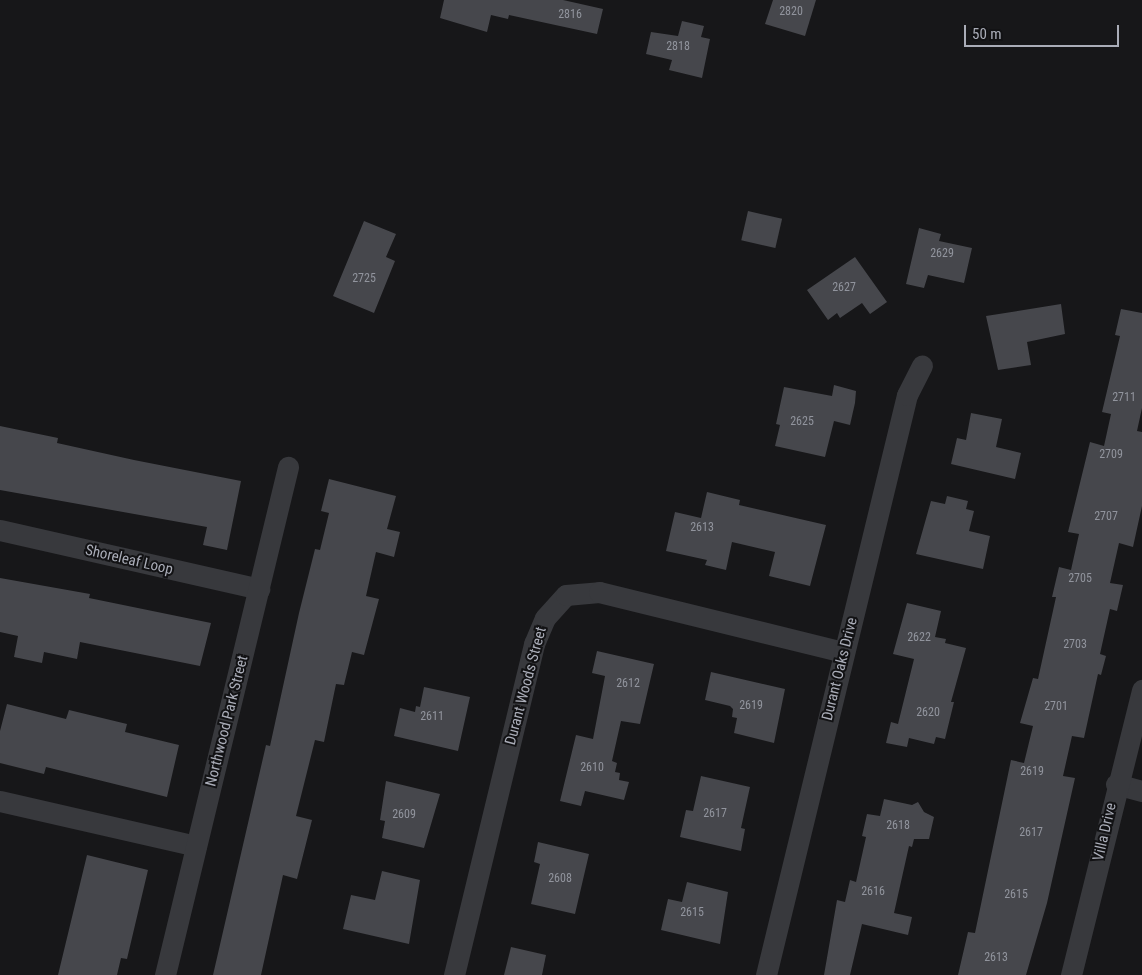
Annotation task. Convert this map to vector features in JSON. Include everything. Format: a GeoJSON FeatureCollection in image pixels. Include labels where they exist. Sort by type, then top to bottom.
{"type":"FeatureCollection","features":[{"type":"Feature","properties":{"kind":"street","name":"Durant Oaks Drive"},"geometry":{"type":"LineString","coordinates":[[766,975],[906,396],[922,366]]}},
{"type":"Feature","properties":{"kind":"street","name":"Northwood Park Street"},"geometry":{"type":"LineString","coordinates":[[165,975],[288,467]]}},
{"type":"Feature","properties":{"kind":"street","name":"Shoreleaf Loop"},"geometry":{"type":"LineString","coordinates":[[0,530],[259,589]]}},
{"type":"Feature","properties":{"kind":"street","name":"Durant Woods Street"},"geometry":{"type":"LineString","coordinates":[[454,975],[534,644],[544,618],[566,595],[599,592],[844,652]]}},
{"type":"Feature","properties":{"kind":"street","name":"Villa Drive"},"geometry":{"type":"LineString","coordinates":[[1071,975],[1116,784],[1142,690]]}},
{"type":"Feature","properties":{"kind":"street"},"geometry":{"type":"LineString","coordinates":[[1116,784],[1142,791]]}},
{"type":"Feature","properties":{"kind":"street"},"geometry":{"type":"LineString","coordinates":[[0,801],[196,846]]}},
{"type":"Feature","properties":{"kind":"building"},"geometry":{"type":"Polygon","coordinates":[[[444,0],[563,0],[603,9],[597,34],[509,15],[508,19],[491,15],[487,32],[440,18],[444,0]]]}},
{"type":"Feature","properties":{"kind":"building"},"geometry":{"type":"Polygon","coordinates":[[[773,0],[816,0],[805,36],[765,24],[773,0]]]}},
{"type":"Feature","properties":{"kind":"building"},"geometry":{"type":"Polygon","coordinates":[[[682,21],[704,26],[701,37],[710,39],[702,78],[669,70],[672,60],[646,54],[651,32],[678,36],[682,21]]]}},
{"type":"Feature","properties":{"kind":"building"},"geometry":{"type":"Polygon","coordinates":[[[748,211],[782,219],[775,248],[741,240],[748,211]]]}},
{"type":"Feature","properties":{"kind":"building"},"geometry":{"type":"Polygon","coordinates":[[[364,221],[396,234],[386,257],[395,261],[374,313],[333,296],[364,221]]]}},
{"type":"Feature","properties":{"kind":"building"},"geometry":{"type":"Polygon","coordinates":[[[919,228],[941,234],[939,241],[972,248],[964,283],[928,275],[924,288],[906,284],[919,228]]]}},
{"type":"Feature","properties":{"kind":"building"},"geometry":{"type":"Polygon","coordinates":[[[855,257],[887,302],[870,314],[862,303],[840,318],[837,313],[828,320],[807,290],[855,257]]]}},
{"type":"Feature","properties":{"kind":"building"},"geometry":{"type":"Polygon","coordinates":[[[1061,304],[1065,334],[1027,342],[1031,365],[998,370],[986,316],[1061,304]]]}},
{"type":"Feature","properties":{"kind":"building"},"geometry":{"type":"Polygon","coordinates":[[[1121,309],[1142,313],[1142,408],[1137,431],[1142,432],[1142,506],[1133,547],[1119,543],[1110,583],[1123,585],[1117,611],[1110,609],[1100,654],[1106,656],[1101,675],[1098,674],[1084,738],[1072,736],[1063,776],[1075,778],[1047,903],[1026,975],[958,975],[968,932],[975,933],[1011,760],[1024,763],[1033,726],[1020,723],[1033,678],[1038,679],[1056,597],[1052,597],[1059,567],[1071,570],[1079,534],[1068,532],[1090,442],[1104,446],[1111,414],[1102,412],[1120,336],[1115,335],[1121,309]]]}},
{"type":"Feature","properties":{"kind":"building"},"geometry":{"type":"Polygon","coordinates":[[[834,385],[856,391],[855,403],[850,425],[834,421],[825,457],[775,446],[780,425],[776,424],[784,387],[832,396],[834,385]]]}},
{"type":"Feature","properties":{"kind":"building"},"geometry":{"type":"Polygon","coordinates":[[[971,413],[1002,419],[996,447],[1021,453],[1015,479],[951,464],[957,438],[966,440],[971,413]]]}},
{"type":"Feature","properties":{"kind":"building"},"geometry":{"type":"Polygon","coordinates":[[[0,426],[58,438],[57,443],[241,481],[227,550],[203,545],[207,527],[0,490],[0,426]]]}},
{"type":"Feature","properties":{"kind":"building"},"geometry":{"type":"Polygon","coordinates":[[[329,479],[396,496],[387,529],[400,532],[394,557],[376,552],[366,596],[379,599],[364,655],[352,652],[344,685],[336,684],[324,742],[315,740],[296,816],[312,820],[297,879],[283,875],[261,975],[213,975],[266,745],[270,746],[315,549],[320,550],[329,513],[321,511],[329,479]]]}},
{"type":"Feature","properties":{"kind":"building"},"geometry":{"type":"Polygon","coordinates":[[[707,492],[740,500],[739,505],[826,525],[810,586],[769,576],[775,552],[732,542],[726,570],[705,565],[707,560],[666,551],[675,512],[701,518],[707,492]]]}},
{"type":"Feature","properties":{"kind":"building"},"geometry":{"type":"Polygon","coordinates":[[[947,496],[968,501],[966,509],[974,511],[969,531],[990,536],[983,569],[916,554],[931,501],[945,504],[947,496]]]}},
{"type":"Feature","properties":{"kind":"building"},"geometry":{"type":"Polygon","coordinates":[[[0,578],[90,594],[89,598],[211,623],[200,666],[80,642],[77,659],[44,652],[42,663],[14,657],[18,636],[0,632],[0,578]]]}},
{"type":"Feature","properties":{"kind":"building"},"geometry":{"type":"Polygon","coordinates":[[[907,603],[941,611],[935,637],[946,639],[945,643],[966,648],[951,702],[954,702],[945,739],[936,737],[934,744],[909,738],[907,747],[886,743],[891,722],[898,724],[914,659],[893,654],[907,603]]]}},
{"type":"Feature","properties":{"kind":"building"},"geometry":{"type":"Polygon","coordinates":[[[597,651],[654,664],[640,724],[621,721],[612,761],[617,763],[615,772],[620,773],[619,780],[629,782],[624,800],[585,791],[581,806],[560,801],[576,735],[593,739],[605,676],[592,673],[597,651]]]}},
{"type":"Feature","properties":{"kind":"building"},"geometry":{"type":"Polygon","coordinates":[[[711,672],[785,689],[774,743],[734,733],[737,718],[732,717],[733,709],[730,706],[705,700],[711,672]]]}},
{"type":"Feature","properties":{"kind":"building"},"geometry":{"type":"Polygon","coordinates":[[[424,687],[470,697],[458,751],[394,736],[400,708],[415,712],[416,706],[420,707],[424,687]]]}},
{"type":"Feature","properties":{"kind":"building"},"geometry":{"type":"Polygon","coordinates":[[[7,704],[66,719],[69,710],[127,724],[125,732],[179,745],[167,797],[46,767],[44,774],[0,763],[0,731],[7,704]]]}},
{"type":"Feature","properties":{"kind":"building"},"geometry":{"type":"Polygon","coordinates":[[[701,776],[750,787],[741,828],[745,829],[741,851],[680,837],[686,810],[693,811],[701,776]]]}},
{"type":"Feature","properties":{"kind":"building"},"geometry":{"type":"Polygon","coordinates":[[[386,781],[440,794],[424,848],[382,838],[385,821],[380,820],[386,781]]]}},
{"type":"Feature","properties":{"kind":"building"},"geometry":{"type":"Polygon","coordinates":[[[884,799],[912,805],[918,802],[924,812],[934,817],[929,839],[914,839],[912,847],[909,846],[894,913],[912,917],[908,935],[862,924],[850,975],[824,975],[837,900],[845,902],[850,880],[856,882],[866,837],[862,836],[867,814],[880,816],[884,799]]]}},
{"type":"Feature","properties":{"kind":"building"},"geometry":{"type":"Polygon","coordinates":[[[538,842],[589,854],[575,914],[531,904],[540,864],[534,862],[538,842]]]}},
{"type":"Feature","properties":{"kind":"building"},"geometry":{"type":"Polygon","coordinates":[[[87,855],[148,870],[127,959],[121,958],[117,975],[58,975],[87,855]]]}},
{"type":"Feature","properties":{"kind":"building"},"geometry":{"type":"Polygon","coordinates":[[[382,871],[420,880],[409,944],[343,929],[351,895],[375,900],[382,871]]]}},
{"type":"Feature","properties":{"kind":"building"},"geometry":{"type":"Polygon","coordinates":[[[687,882],[728,892],[720,944],[661,930],[668,899],[682,902],[687,882]]]}},
{"type":"Feature","properties":{"kind":"building"},"geometry":{"type":"Polygon","coordinates":[[[511,947],[546,955],[542,975],[504,975],[511,947]]]}}]}
